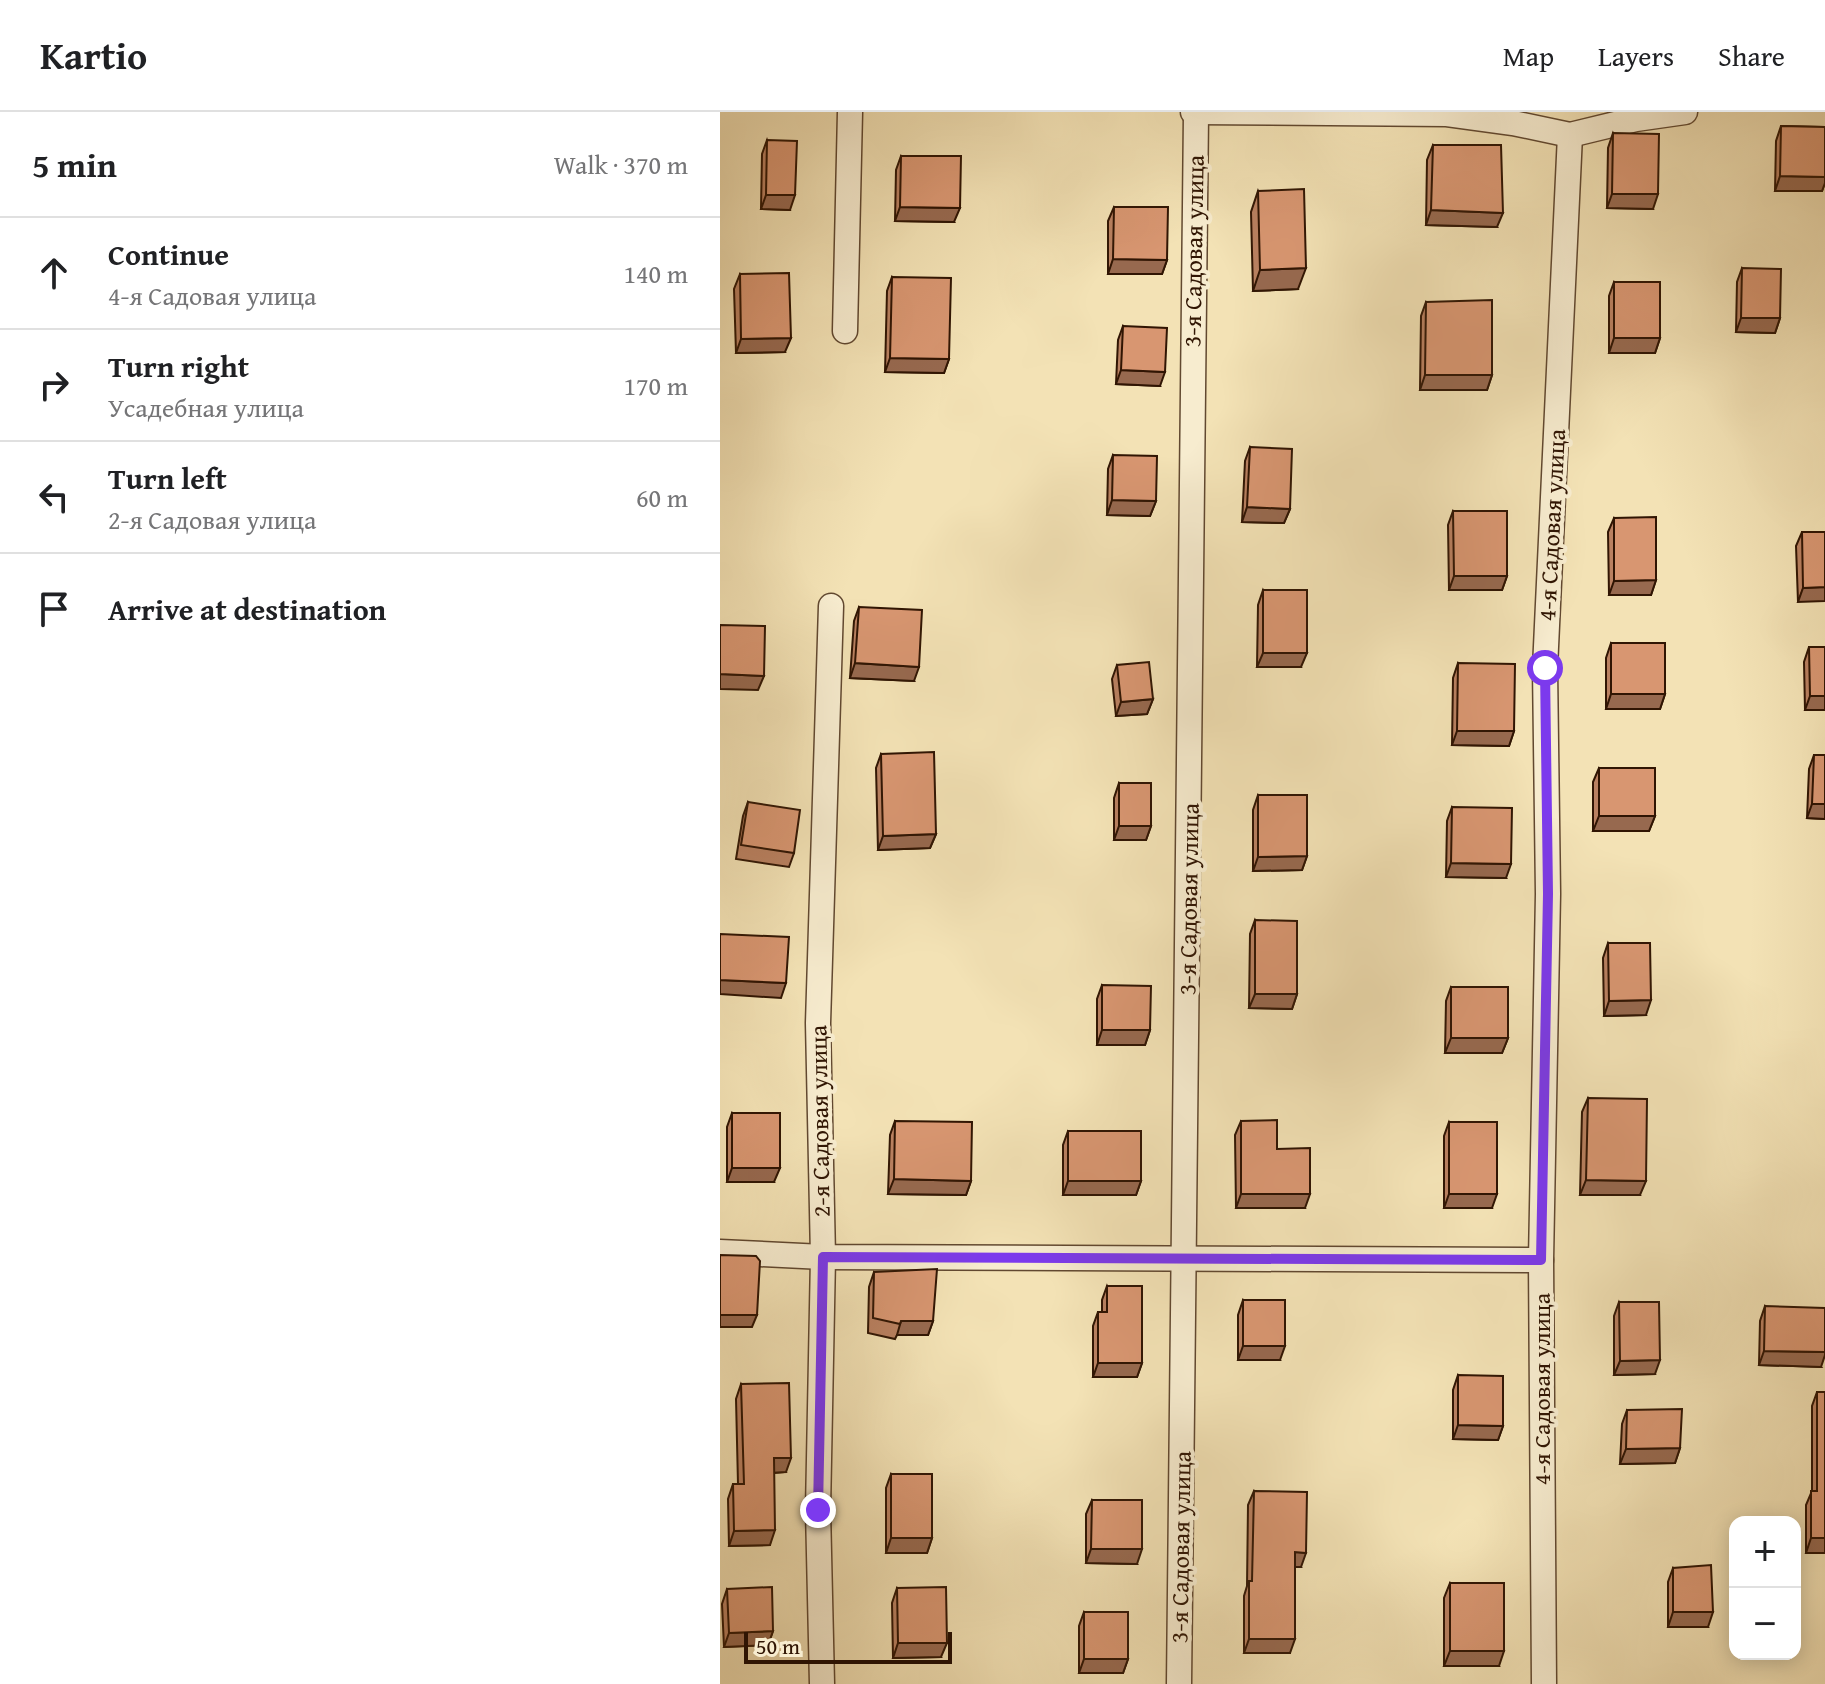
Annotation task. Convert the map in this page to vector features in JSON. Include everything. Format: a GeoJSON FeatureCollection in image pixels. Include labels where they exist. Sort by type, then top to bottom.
{"type":"FeatureCollection","features":[{"type":"Feature","properties":{"kind":"street"},"geometry":{"type":"LineString","coordinates":[[845,331],[850,112]]}},
{"type":"Feature","properties":{"kind":"street"},"geometry":{"type":"LineString","coordinates":[[1194,113],[1447,114],[1570,135],[1636,119],[1685,112]]}},
{"type":"Feature","properties":{"kind":"street","name":"3-я Садовая улица"},"geometry":{"type":"LineString","coordinates":[[1179,1684],[1194,113]]}},
{"type":"Feature","properties":{"kind":"street","name":"4-я Садовая улица"},"geometry":{"type":"LineString","coordinates":[[1544,1684],[1541,1260],[1548,894],[1545,668],[1570,135]]}},
{"type":"Feature","properties":{"kind":"street","name":"2-я Садовая улица"},"geometry":{"type":"LineString","coordinates":[[822,1684],[818,1510],[823,1257],[818,1023],[831,606]]}},
{"type":"Feature","properties":{"kind":"street"},"geometry":{"type":"LineString","coordinates":[[720,1252],[823,1257],[1541,1260]]}},
{"type":"Feature","properties":{"kind":"building"},"geometry":{"type":"Polygon","coordinates":[[[1781,126],[1825,127],[1825,177],[1780,176],[1781,126]]]}},
{"type":"Feature","properties":{"kind":"building"},"geometry":{"type":"Polygon","coordinates":[[[1613,133],[1659,134],[1658,194],[1612,194],[1613,133]]]}},
{"type":"Feature","properties":{"kind":"building"},"geometry":{"type":"Polygon","coordinates":[[[767,140],[797,141],[795,195],[766,195],[767,140]]]}},
{"type":"Feature","properties":{"kind":"building"},"geometry":{"type":"Polygon","coordinates":[[[1433,145],[1501,145],[1503,213],[1431,210],[1433,145]]]}},
{"type":"Feature","properties":{"kind":"building"},"geometry":{"type":"Polygon","coordinates":[[[901,156],[961,156],[960,208],[900,207],[901,156]]]}},
{"type":"Feature","properties":{"kind":"building"},"geometry":{"type":"Polygon","coordinates":[[[1304,189],[1306,268],[1260,270],[1258,191],[1304,189]]]}},
{"type":"Feature","properties":{"kind":"building"},"geometry":{"type":"Polygon","coordinates":[[[1114,207],[1168,207],[1167,260],[1113,259],[1114,207]]]}},
{"type":"Feature","properties":{"kind":"building"},"geometry":{"type":"Polygon","coordinates":[[[1742,268],[1781,269],[1780,318],[1741,318],[1742,268]]]}},
{"type":"Feature","properties":{"kind":"building"},"geometry":{"type":"Polygon","coordinates":[[[789,273],[791,338],[741,339],[740,274],[789,273]]]}},
{"type":"Feature","properties":{"kind":"building"},"geometry":{"type":"Polygon","coordinates":[[[892,277],[951,278],[949,359],[890,358],[892,277]]]}},
{"type":"Feature","properties":{"kind":"building"},"geometry":{"type":"Polygon","coordinates":[[[1614,282],[1660,282],[1660,338],[1614,338],[1614,282]]]}},
{"type":"Feature","properties":{"kind":"building"},"geometry":{"type":"Polygon","coordinates":[[[1492,300],[1492,375],[1425,375],[1426,302],[1492,300]]]}},
{"type":"Feature","properties":{"kind":"building"},"geometry":{"type":"Polygon","coordinates":[[[1123,326],[1167,328],[1165,372],[1121,370],[1123,326]]]}},
{"type":"Feature","properties":{"kind":"building"},"geometry":{"type":"Polygon","coordinates":[[[1250,447],[1292,449],[1290,509],[1247,507],[1250,447]]]}},
{"type":"Feature","properties":{"kind":"building"},"geometry":{"type":"Polygon","coordinates":[[[1113,455],[1157,456],[1156,501],[1112,500],[1113,455]]]}},
{"type":"Feature","properties":{"kind":"building"},"geometry":{"type":"Polygon","coordinates":[[[1453,511],[1507,511],[1507,576],[1454,576],[1453,511]]]}},
{"type":"Feature","properties":{"kind":"building"},"geometry":{"type":"Polygon","coordinates":[[[1656,517],[1656,580],[1614,581],[1614,518],[1656,517]]]}},
{"type":"Feature","properties":{"kind":"building"},"geometry":{"type":"Polygon","coordinates":[[[1802,532],[1825,532],[1825,587],[1803,588],[1802,532]]]}},
{"type":"Feature","properties":{"kind":"building"},"geometry":{"type":"Polygon","coordinates":[[[1263,590],[1307,590],[1307,653],[1263,653],[1263,590]]]}},
{"type":"Feature","properties":{"kind":"building"},"geometry":{"type":"Polygon","coordinates":[[[859,607],[922,610],[919,667],[855,663],[859,607]]]}},
{"type":"Feature","properties":{"kind":"building"},"geometry":{"type":"Polygon","coordinates":[[[720,625],[765,626],[764,676],[720,674],[720,625]]]}},
{"type":"Feature","properties":{"kind":"building"},"geometry":{"type":"Polygon","coordinates":[[[1611,643],[1665,643],[1665,694],[1611,694],[1611,643]]]}},
{"type":"Feature","properties":{"kind":"building"},"geometry":{"type":"Polygon","coordinates":[[[1809,647],[1825,647],[1825,696],[1810,696],[1809,647]]]}},
{"type":"Feature","properties":{"kind":"building"},"geometry":{"type":"Polygon","coordinates":[[[1149,662],[1153,699],[1121,702],[1117,665],[1149,662]]]}},
{"type":"Feature","properties":{"kind":"building"},"geometry":{"type":"Polygon","coordinates":[[[1458,663],[1515,664],[1514,731],[1457,731],[1458,663]]]}},
{"type":"Feature","properties":{"kind":"building"},"geometry":{"type":"Polygon","coordinates":[[[934,752],[936,834],[883,836],[881,754],[934,752]]]}},
{"type":"Feature","properties":{"kind":"building"},"geometry":{"type":"Polygon","coordinates":[[[1814,755],[1825,755],[1825,804],[1812,804],[1814,755]]]}},
{"type":"Feature","properties":{"kind":"building"},"geometry":{"type":"Polygon","coordinates":[[[1599,768],[1655,768],[1655,816],[1599,816],[1599,768]]]}},
{"type":"Feature","properties":{"kind":"building"},"geometry":{"type":"Polygon","coordinates":[[[1119,783],[1151,783],[1151,826],[1119,826],[1119,783]]]}},
{"type":"Feature","properties":{"kind":"building"},"geometry":{"type":"Polygon","coordinates":[[[1258,795],[1307,795],[1307,856],[1258,857],[1258,795]]]}},
{"type":"Feature","properties":{"kind":"building"},"geometry":{"type":"Polygon","coordinates":[[[748,802],[800,810],[794,853],[741,845],[748,802]]]}},
{"type":"Feature","properties":{"kind":"building"},"geometry":{"type":"Polygon","coordinates":[[[1452,807],[1512,808],[1511,864],[1451,863],[1452,807]]]}},
{"type":"Feature","properties":{"kind":"building"},"geometry":{"type":"Polygon","coordinates":[[[1255,920],[1297,921],[1297,994],[1255,994],[1255,920]]]}},
{"type":"Feature","properties":{"kind":"building"},"geometry":{"type":"Polygon","coordinates":[[[720,934],[789,937],[786,983],[720,980],[720,934]]]}},
{"type":"Feature","properties":{"kind":"building"},"geometry":{"type":"Polygon","coordinates":[[[1608,943],[1650,943],[1651,1000],[1609,1001],[1608,943]]]}},
{"type":"Feature","properties":{"kind":"building"},"geometry":{"type":"Polygon","coordinates":[[[1102,985],[1151,986],[1150,1030],[1102,1030],[1102,985]]]}},
{"type":"Feature","properties":{"kind":"building"},"geometry":{"type":"Polygon","coordinates":[[[1451,987],[1508,987],[1508,1038],[1451,1038],[1451,987]]]}},
{"type":"Feature","properties":{"kind":"building"},"geometry":{"type":"Polygon","coordinates":[[[1588,1098],[1647,1099],[1646,1181],[1586,1180],[1588,1098]]]}},
{"type":"Feature","properties":{"kind":"building"},"geometry":{"type":"Polygon","coordinates":[[[732,1113],[780,1113],[780,1168],[732,1168],[732,1113]]]}},
{"type":"Feature","properties":{"kind":"building"},"geometry":{"type":"Polygon","coordinates":[[[1277,1120],[1277,1149],[1310,1148],[1310,1194],[1241,1194],[1241,1121],[1277,1120]]]}},
{"type":"Feature","properties":{"kind":"building"},"geometry":{"type":"Polygon","coordinates":[[[895,1121],[972,1122],[971,1181],[894,1179],[895,1121]]]}},
{"type":"Feature","properties":{"kind":"building"},"geometry":{"type":"Polygon","coordinates":[[[1449,1122],[1497,1122],[1497,1194],[1449,1194],[1449,1122]]]}},
{"type":"Feature","properties":{"kind":"building"},"geometry":{"type":"Polygon","coordinates":[[[1068,1131],[1141,1131],[1141,1181],[1068,1181],[1068,1131]]]}},
{"type":"Feature","properties":{"kind":"building"},"geometry":{"type":"Polygon","coordinates":[[[720,1255],[756,1256],[760,1261],[757,1315],[720,1315],[720,1255]]]}},
{"type":"Feature","properties":{"kind":"building"},"geometry":{"type":"Polygon","coordinates":[[[937,1269],[933,1321],[901,1321],[900,1324],[873,1318],[874,1272],[937,1269]]]}},
{"type":"Feature","properties":{"kind":"building"},"geometry":{"type":"Polygon","coordinates":[[[1107,1286],[1142,1286],[1142,1363],[1098,1363],[1098,1312],[1107,1312],[1107,1286]]]}},
{"type":"Feature","properties":{"kind":"building"},"geometry":{"type":"Polygon","coordinates":[[[1243,1300],[1285,1300],[1285,1346],[1243,1346],[1243,1300]]]}},
{"type":"Feature","properties":{"kind":"building"},"geometry":{"type":"Polygon","coordinates":[[[1619,1302],[1659,1302],[1660,1360],[1620,1361],[1619,1302]]]}},
{"type":"Feature","properties":{"kind":"building"},"geometry":{"type":"Polygon","coordinates":[[[1765,1306],[1825,1308],[1825,1352],[1764,1351],[1765,1306]]]}},
{"type":"Feature","properties":{"kind":"building"},"geometry":{"type":"Polygon","coordinates":[[[1458,1375],[1503,1376],[1503,1426],[1458,1425],[1458,1375]]]}},
{"type":"Feature","properties":{"kind":"building"},"geometry":{"type":"Polygon","coordinates":[[[789,1383],[791,1458],[774,1458],[775,1530],[734,1531],[733,1484],[744,1484],[741,1384],[789,1383]]]}},
{"type":"Feature","properties":{"kind":"building"},"geometry":{"type":"Polygon","coordinates":[[[1817,1392],[1825,1392],[1825,1538],[1811,1538],[1811,1491],[1817,1491],[1817,1392]]]}},
{"type":"Feature","properties":{"kind":"building"},"geometry":{"type":"Polygon","coordinates":[[[1682,1409],[1680,1448],[1626,1449],[1627,1410],[1682,1409]]]}},
{"type":"Feature","properties":{"kind":"building"},"geometry":{"type":"Polygon","coordinates":[[[891,1474],[932,1474],[932,1538],[891,1538],[891,1474]]]}},
{"type":"Feature","properties":{"kind":"building"},"geometry":{"type":"Polygon","coordinates":[[[1254,1491],[1307,1492],[1306,1553],[1295,1552],[1295,1639],[1249,1639],[1254,1491]]]}},
{"type":"Feature","properties":{"kind":"building"},"geometry":{"type":"Polygon","coordinates":[[[1092,1500],[1142,1500],[1142,1549],[1091,1549],[1092,1500]]]}},
{"type":"Feature","properties":{"kind":"building"},"geometry":{"type":"Polygon","coordinates":[[[1711,1565],[1713,1612],[1673,1612],[1673,1568],[1711,1565]]]}},
{"type":"Feature","properties":{"kind":"building"},"geometry":{"type":"Polygon","coordinates":[[[1450,1583],[1504,1583],[1504,1651],[1450,1651],[1450,1583]]]}},
{"type":"Feature","properties":{"kind":"building"},"geometry":{"type":"Polygon","coordinates":[[[772,1587],[773,1631],[729,1633],[727,1589],[772,1587]]]}},
{"type":"Feature","properties":{"kind":"building"},"geometry":{"type":"Polygon","coordinates":[[[946,1587],[947,1643],[898,1643],[897,1588],[946,1587]]]}},
{"type":"Feature","properties":{"kind":"building"},"geometry":{"type":"Polygon","coordinates":[[[1084,1612],[1128,1612],[1128,1659],[1084,1659],[1084,1612]]]}},
{"type":"Feature","properties":{"kind":"route"},"geometry":{"type":"LineString","coordinates":[[818,1510],[823,1257],[1541,1260],[1548,894],[1545,668]]}}]}
